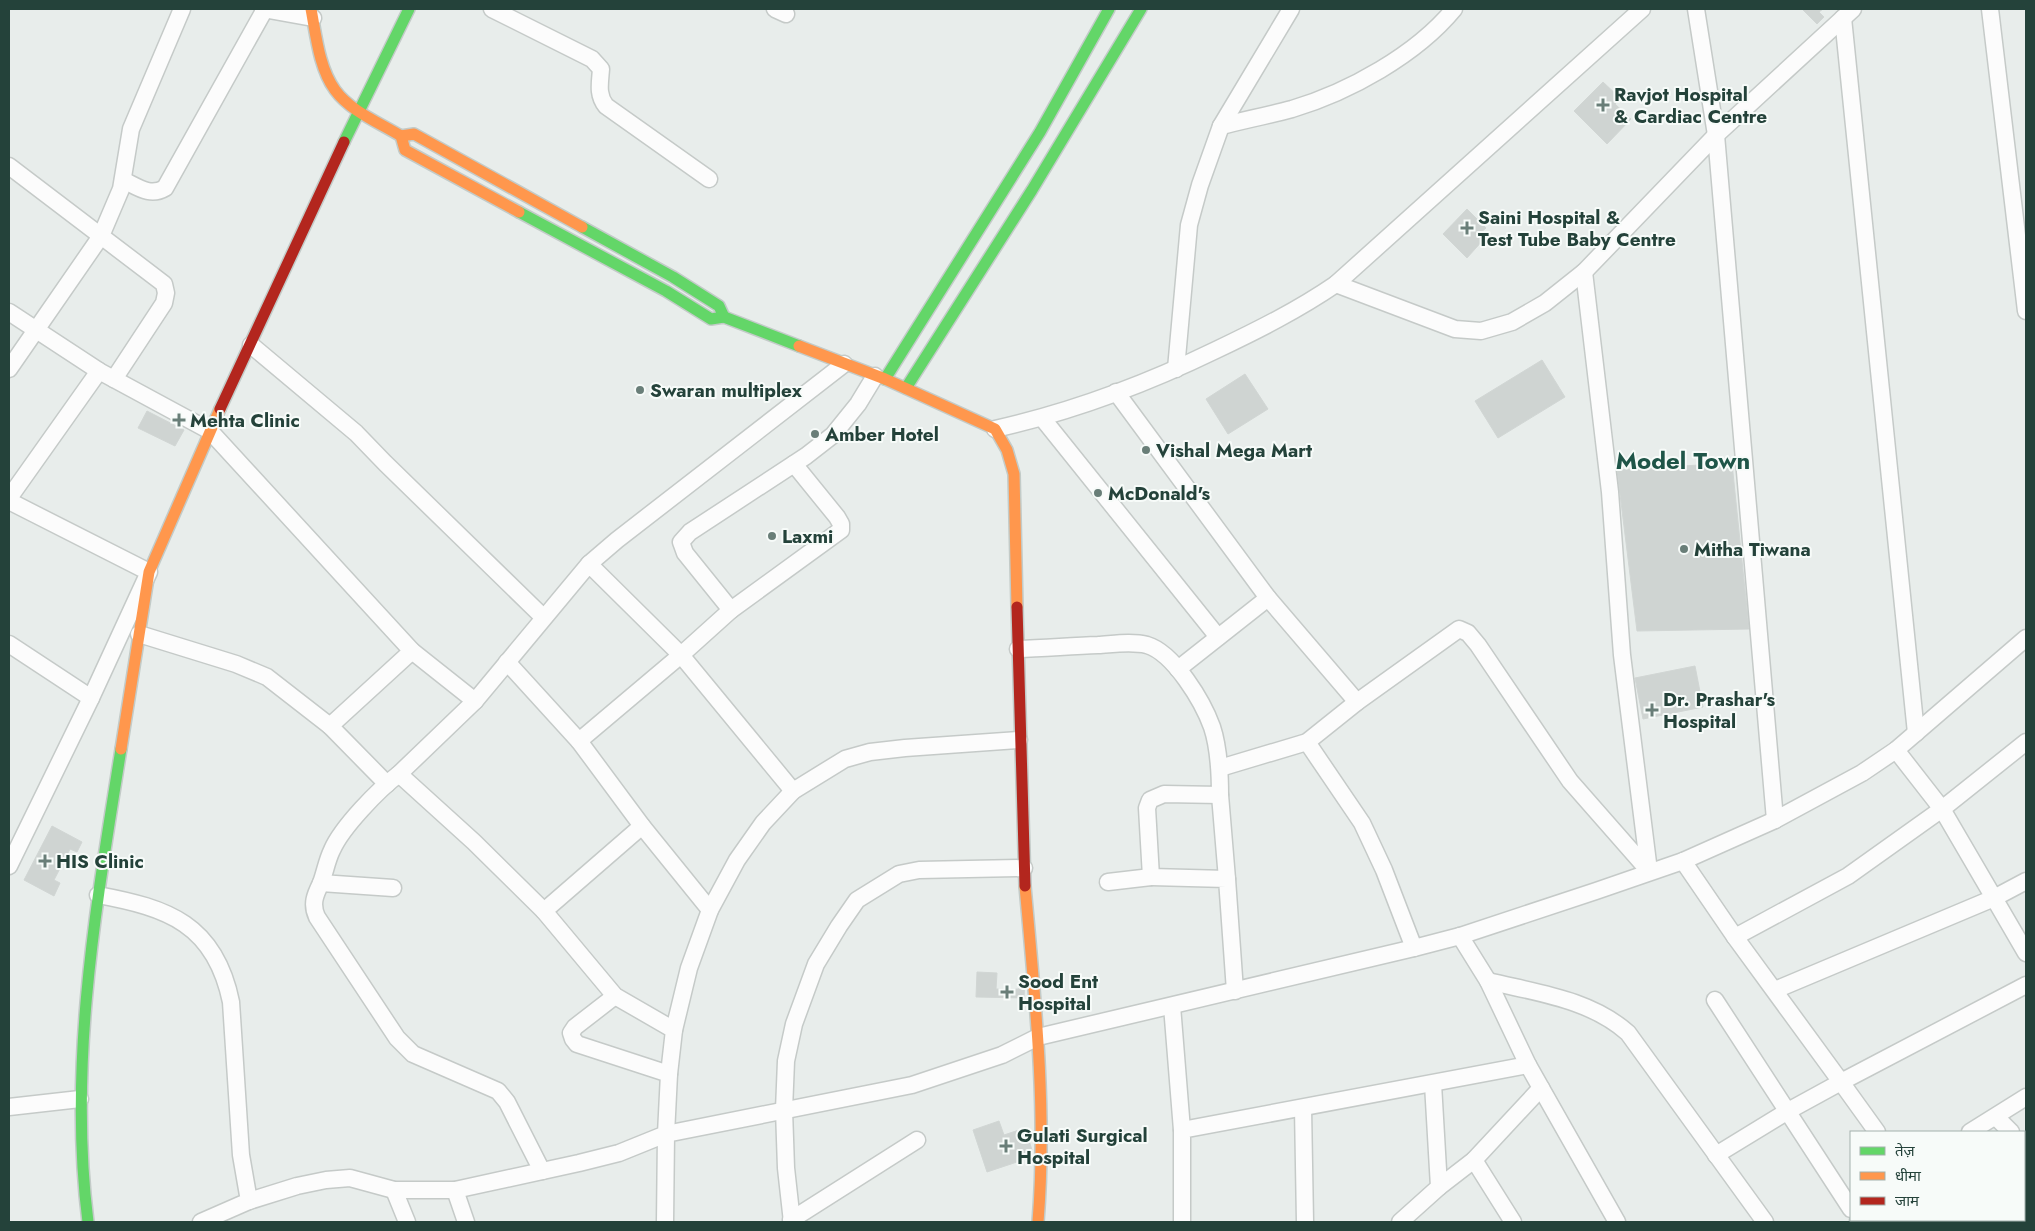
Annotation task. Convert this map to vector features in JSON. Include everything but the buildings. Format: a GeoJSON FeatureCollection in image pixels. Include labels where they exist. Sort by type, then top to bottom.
{"type":"FeatureCollection","features":[{"type":"Feature","properties":{"kind":"main road"},"geometry":{"type":"LineString","coordinates":[[88,1222],[80,1099],[82,1046],[98,895],[149,572],[210,431],[359,109],[409,9]]}},
{"type":"Feature","properties":{"kind":"main road"},"geometry":{"type":"LineString","coordinates":[[880,378],[964,256],[1040,132],[1109,9]]}},
{"type":"Feature","properties":{"kind":"main road"},"geometry":{"type":"LineString","coordinates":[[906,388],[1032,190],[1141,9]]}},
{"type":"Feature","properties":{"kind":"main road"},"geometry":{"type":"LineString","coordinates":[[312,13],[329,79],[335,90],[344,100],[401,136],[405,150],[666,291],[711,319],[724,317],[906,388],[995,430],[1005,443],[1011,458],[1014,474],[1024,868],[1038,1037],[1042,1172],[1038,1222]]}},
{"type":"Feature","properties":{"kind":"main road"},"geometry":{"type":"LineString","coordinates":[[401,136],[414,134],[673,277],[720,306],[724,317]]}},
{"type":"Feature","properties":{"kind":"main road"},"geometry":{"type":"LineString","coordinates":[[964,256],[983,268]]}},
{"type":"Feature","properties":{"kind":"street"},"geometry":{"type":"LineString","coordinates":[[9,369],[101,236],[123,180],[126,151],[131,129],[182,9]]}},
{"type":"Feature","properties":{"kind":"street"},"geometry":{"type":"LineString","coordinates":[[123,180],[150,193],[158,192],[164,188],[264,9],[312,13]]}},
{"type":"Feature","properties":{"kind":"street"},"geometry":{"type":"LineString","coordinates":[[492,9],[592,59],[601,69],[599,91],[601,100],[606,106],[709,179]]}},
{"type":"Feature","properties":{"kind":"street"},"geometry":{"type":"LineString","coordinates":[[1176,369],[1189,225],[1200,185],[1221,126],[1291,9]]}},
{"type":"Feature","properties":{"kind":"street"},"geometry":{"type":"LineString","coordinates":[[1221,126],[1293,108],[1352,84],[1386,66],[1417,44],[1454,9]]}},
{"type":"Feature","properties":{"kind":"street"},"geometry":{"type":"LineString","coordinates":[[995,430],[1043,418],[1176,369],[1273,324],[1308,303],[1336,284],[1642,9]]}},
{"type":"Feature","properties":{"kind":"street"},"geometry":{"type":"LineString","coordinates":[[1696,9],[1716,135],[1775,820]]}},
{"type":"Feature","properties":{"kind":"street"},"geometry":{"type":"LineString","coordinates":[[1990,9],[2026,311]]}},
{"type":"Feature","properties":{"kind":"street"},"geometry":{"type":"LineString","coordinates":[[1336,284],[1455,329],[1481,331],[1512,322],[1545,303],[1584,272],[1716,135],[1848,14]]}},
{"type":"Feature","properties":{"kind":"street"},"geometry":{"type":"LineString","coordinates":[[1848,14],[1916,733]]}},
{"type":"Feature","properties":{"kind":"street"},"geometry":{"type":"LineString","coordinates":[[9,166],[164,284],[166,293],[164,303],[114,379]]}},
{"type":"Feature","properties":{"kind":"street"},"geometry":{"type":"LineString","coordinates":[[1584,272],[1610,492],[1622,655],[1649,871]]}},
{"type":"Feature","properties":{"kind":"street"},"geometry":{"type":"LineString","coordinates":[[9,312],[36,332],[98,371],[210,431],[412,651],[475,701]]}},
{"type":"Feature","properties":{"kind":"street"},"geometry":{"type":"LineString","coordinates":[[251,344],[356,433],[384,463],[544,617]]}},
{"type":"Feature","properties":{"kind":"street"},"geometry":{"type":"LineString","coordinates":[[542,1171],[507,1102],[498,1091],[414,1054],[397,1038],[316,917],[313,909],[314,898],[332,849],[347,828],[393,779],[475,701],[589,564],[616,540],[844,364]]}},
{"type":"Feature","properties":{"kind":"street"},"geometry":{"type":"LineString","coordinates":[[9,866],[91,698],[149,572],[9,499],[98,371]]}},
{"type":"Feature","properties":{"kind":"street"},"geometry":{"type":"LineString","coordinates":[[731,610],[685,553],[681,542],[690,532],[794,464],[833,435],[880,378]]}},
{"type":"Feature","properties":{"kind":"street"},"geometry":{"type":"LineString","coordinates":[[1116,392],[1268,598],[1357,702]]}},
{"type":"Feature","properties":{"kind":"street"},"geometry":{"type":"LineString","coordinates":[[1043,418],[1218,637]]}},
{"type":"Feature","properties":{"kind":"street"},"geometry":{"type":"LineString","coordinates":[[579,741],[731,610],[841,530],[841,524],[837,516],[794,464]]}},
{"type":"Feature","properties":{"kind":"street"},"geometry":{"type":"LineString","coordinates":[[589,564],[681,655],[793,791]]}},
{"type":"Feature","properties":{"kind":"street"},"geometry":{"type":"LineString","coordinates":[[1178,669],[1268,598]]}},
{"type":"Feature","properties":{"kind":"street"},"geometry":{"type":"LineString","coordinates":[[1220,768],[1307,742],[1357,702],[1459,629],[1468,633],[1570,781],[1649,871]]}},
{"type":"Feature","properties":{"kind":"street"},"geometry":{"type":"LineString","coordinates":[[139,634],[253,670],[282,688],[393,779],[474,842],[544,910],[615,996],[674,1030]]}},
{"type":"Feature","properties":{"kind":"street"},"geometry":{"type":"LineString","coordinates":[[201,1222],[222,1218],[249,1201],[297,1186],[326,1180],[350,1178],[394,1190],[455,1190],[579,1164],[619,1153],[666,1134],[912,1085],[1002,1055],[1038,1037],[1460,936],[1683,861],[1775,820],[1862,773],[1896,750],[2026,638]]}},
{"type":"Feature","properties":{"kind":"street"},"geometry":{"type":"LineString","coordinates":[[1018,649],[1126,643],[1147,645],[1161,652],[1178,669],[1201,705],[1212,728],[1220,768],[1220,795],[1235,991]]}},
{"type":"Feature","properties":{"kind":"street"},"geometry":{"type":"LineString","coordinates":[[9,644],[91,698]]}},
{"type":"Feature","properties":{"kind":"street"},"geometry":{"type":"LineString","coordinates":[[330,726],[412,651]]}},
{"type":"Feature","properties":{"kind":"street"},"geometry":{"type":"LineString","coordinates":[[507,662],[579,741],[642,826],[710,910]]}},
{"type":"Feature","properties":{"kind":"street"},"geometry":{"type":"LineString","coordinates":[[665,1222],[669,1074],[674,1030],[688,968],[710,910],[737,860],[763,823],[793,791],[845,759],[870,752],[905,748],[1020,740]]}},
{"type":"Feature","properties":{"kind":"street"},"geometry":{"type":"LineString","coordinates":[[1307,742],[1365,830],[1384,870],[1414,948]]}},
{"type":"Feature","properties":{"kind":"street"},"geometry":{"type":"LineString","coordinates":[[1735,937],[1848,876],[1942,809],[2026,742]]}},
{"type":"Feature","properties":{"kind":"street"},"geometry":{"type":"LineString","coordinates":[[1896,750],[1942,809],[2026,953]]}},
{"type":"Feature","properties":{"kind":"street"},"geometry":{"type":"LineString","coordinates":[[1151,877],[1147,808],[1150,800],[1164,794],[1220,795]]}},
{"type":"Feature","properties":{"kind":"street"},"geometry":{"type":"LineString","coordinates":[[544,910],[642,826]]}},
{"type":"Feature","properties":{"kind":"street"},"geometry":{"type":"LineString","coordinates":[[1683,861],[1735,937],[1876,1131]]}},
{"type":"Feature","properties":{"kind":"street"},"geometry":{"type":"LineString","coordinates":[[917,1140],[792,1221],[786,1168],[784,1110],[786,1062],[794,1024],[816,964],[857,900],[899,874],[919,870],[1024,868]]}},
{"type":"Feature","properties":{"kind":"street"},"geometry":{"type":"LineString","coordinates":[[1108,882],[1151,877],[1226,879]]}},
{"type":"Feature","properties":{"kind":"street"},"geometry":{"type":"LineString","coordinates":[[1775,990],[1994,898],[2026,881]]}},
{"type":"Feature","properties":{"kind":"street"},"geometry":{"type":"LineString","coordinates":[[321,883],[393,888]]}},
{"type":"Feature","properties":{"kind":"street"},"geometry":{"type":"LineString","coordinates":[[98,895],[157,908],[180,919],[198,934],[213,954],[227,983],[231,1002],[241,1155],[249,1201]]}},
{"type":"Feature","properties":{"kind":"street"},"geometry":{"type":"LineString","coordinates":[[1460,936],[1488,981],[1528,1065],[1617,1222]]}},
{"type":"Feature","properties":{"kind":"street"},"geometry":{"type":"LineString","coordinates":[[1488,981],[1584,1005],[1615,1021],[1628,1033],[1765,1222]]}},
{"type":"Feature","properties":{"kind":"street"},"geometry":{"type":"LineString","coordinates":[[1716,1155],[1788,1111],[1841,1082],[2026,986]]}},
{"type":"Feature","properties":{"kind":"street"},"geometry":{"type":"LineString","coordinates":[[615,996],[575,1027],[571,1033],[573,1039],[577,1044],[669,1074]]}},
{"type":"Feature","properties":{"kind":"street"},"geometry":{"type":"LineString","coordinates":[[1715,1000],[1850,1207]]}},
{"type":"Feature","properties":{"kind":"street"},"geometry":{"type":"LineString","coordinates":[[1172,1006],[1182,1130],[1182,1222]]}},
{"type":"Feature","properties":{"kind":"street"},"geometry":{"type":"LineString","coordinates":[[1182,1130],[1528,1065]]}},
{"type":"Feature","properties":{"kind":"street"},"geometry":{"type":"LineString","coordinates":[[1433,1084],[1439,1187]]}},
{"type":"Feature","properties":{"kind":"street"},"geometry":{"type":"LineString","coordinates":[[1404,1221],[1439,1187],[1474,1160],[1541,1088]]}},
{"type":"Feature","properties":{"kind":"street"},"geometry":{"type":"LineString","coordinates":[[1972,1131],[2026,1097]]}},
{"type":"Feature","properties":{"kind":"street"},"geometry":{"type":"LineString","coordinates":[[9,1107],[80,1099]]}},
{"type":"Feature","properties":{"kind":"street"},"geometry":{"type":"LineString","coordinates":[[1303,1108],[1305,1222]]}},
{"type":"Feature","properties":{"kind":"street"},"geometry":{"type":"LineString","coordinates":[[1996,1117],[2010,1131]]}},
{"type":"Feature","properties":{"kind":"street"},"geometry":{"type":"LineString","coordinates":[[1474,1160],[1513,1222]]}},
{"type":"Feature","properties":{"kind":"street"},"geometry":{"type":"LineString","coordinates":[[394,1190],[407,1222]]}},
{"type":"Feature","properties":{"kind":"street"},"geometry":{"type":"LineString","coordinates":[[455,1190],[466,1222]]}},
{"type":"Feature","properties":{"kind":"traffic: fast"},"geometry":{"type":"LineString","coordinates":[[344,142],[409,9]]}},
{"type":"Feature","properties":{"kind":"traffic: fast"},"geometry":{"type":"LineString","coordinates":[[885,379],[1040,132],[1109,9]]}},
{"type":"Feature","properties":{"kind":"traffic: fast"},"geometry":{"type":"LineString","coordinates":[[906,388],[1032,190],[1141,9]]}},
{"type":"Feature","properties":{"kind":"traffic: fast"},"geometry":{"type":"LineString","coordinates":[[519,212],[666,291],[711,319],[724,317],[799,346]]}},
{"type":"Feature","properties":{"kind":"traffic: fast"},"geometry":{"type":"LineString","coordinates":[[582,227],[673,277],[719,306],[724,317]]}},
{"type":"Feature","properties":{"kind":"traffic: fast"},"geometry":{"type":"LineString","coordinates":[[88,1222],[81,1104],[83,1044],[94,926],[121,749]]}},
{"type":"Feature","properties":{"kind":"traffic: slow"},"geometry":{"type":"LineString","coordinates":[[311,9],[325,72],[341,97],[366,116],[401,136],[405,150],[519,212]]}},
{"type":"Feature","properties":{"kind":"traffic: slow"},"geometry":{"type":"LineString","coordinates":[[401,136],[414,134],[582,227]]}},
{"type":"Feature","properties":{"kind":"traffic: slow"},"geometry":{"type":"LineString","coordinates":[[799,346],[885,379],[995,429],[1007,450],[1014,474],[1017,607]]}},
{"type":"Feature","properties":{"kind":"traffic: slow"},"geometry":{"type":"LineString","coordinates":[[121,749],[149,572],[220,409]]}},
{"type":"Feature","properties":{"kind":"traffic: slow"},"geometry":{"type":"LineString","coordinates":[[1025,886],[1039,1054],[1041,1138],[1038,1222]]}},
{"type":"Feature","properties":{"kind":"traffic: jam"},"geometry":{"type":"LineString","coordinates":[[220,409],[344,142]]}},
{"type":"Feature","properties":{"kind":"traffic: jam"},"geometry":{"type":"LineString","coordinates":[[1017,607],[1025,886]]}},
{"type":"Feature","properties":{"kind":"place","name":"Ravjot Hospital & Cardiac Centre"},"geometry":{"type":"Point","coordinates":[1603,105]}},
{"type":"Feature","properties":{"kind":"place","name":"Saini Hospital & Test Tube Baby Centre"},"geometry":{"type":"Point","coordinates":[1467,228]}},
{"type":"Feature","properties":{"kind":"place","name":"Swaran multiplex"},"geometry":{"type":"Point","coordinates":[640,390]}},
{"type":"Feature","properties":{"kind":"place","name":"Mehta Clinic"},"geometry":{"type":"Point","coordinates":[179,420]}},
{"type":"Feature","properties":{"kind":"place","name":"Amber Hotel"},"geometry":{"type":"Point","coordinates":[815,434]}},
{"type":"Feature","properties":{"kind":"place","name":"Vishal Mega Mart"},"geometry":{"type":"Point","coordinates":[1146,450]}},
{"type":"Feature","properties":{"kind":"place","name":"McDonald's"},"geometry":{"type":"Point","coordinates":[1098,493]}},
{"type":"Feature","properties":{"kind":"place","name":"Laxmi"},"geometry":{"type":"Point","coordinates":[772,536]}},
{"type":"Feature","properties":{"kind":"place","name":"Mitha Tiwana"},"geometry":{"type":"Point","coordinates":[1684,549]}},
{"type":"Feature","properties":{"kind":"place","name":"Dr. Prashar's Hospital"},"geometry":{"type":"Point","coordinates":[1652,710]}},
{"type":"Feature","properties":{"kind":"place","name":"HIS Clinic"},"geometry":{"type":"Point","coordinates":[45,861]}},
{"type":"Feature","properties":{"kind":"place","name":"Sood Ent Hospital"},"geometry":{"type":"Point","coordinates":[1007,992]}},
{"type":"Feature","properties":{"kind":"place","name":"Gulati Surgical Hospital"},"geometry":{"type":"Point","coordinates":[1006,1146]}},
{"type":"Feature","properties":{"kind":"district","name":"Model Town"},"geometry":{"type":"Point","coordinates":[1683,461]}}]}
